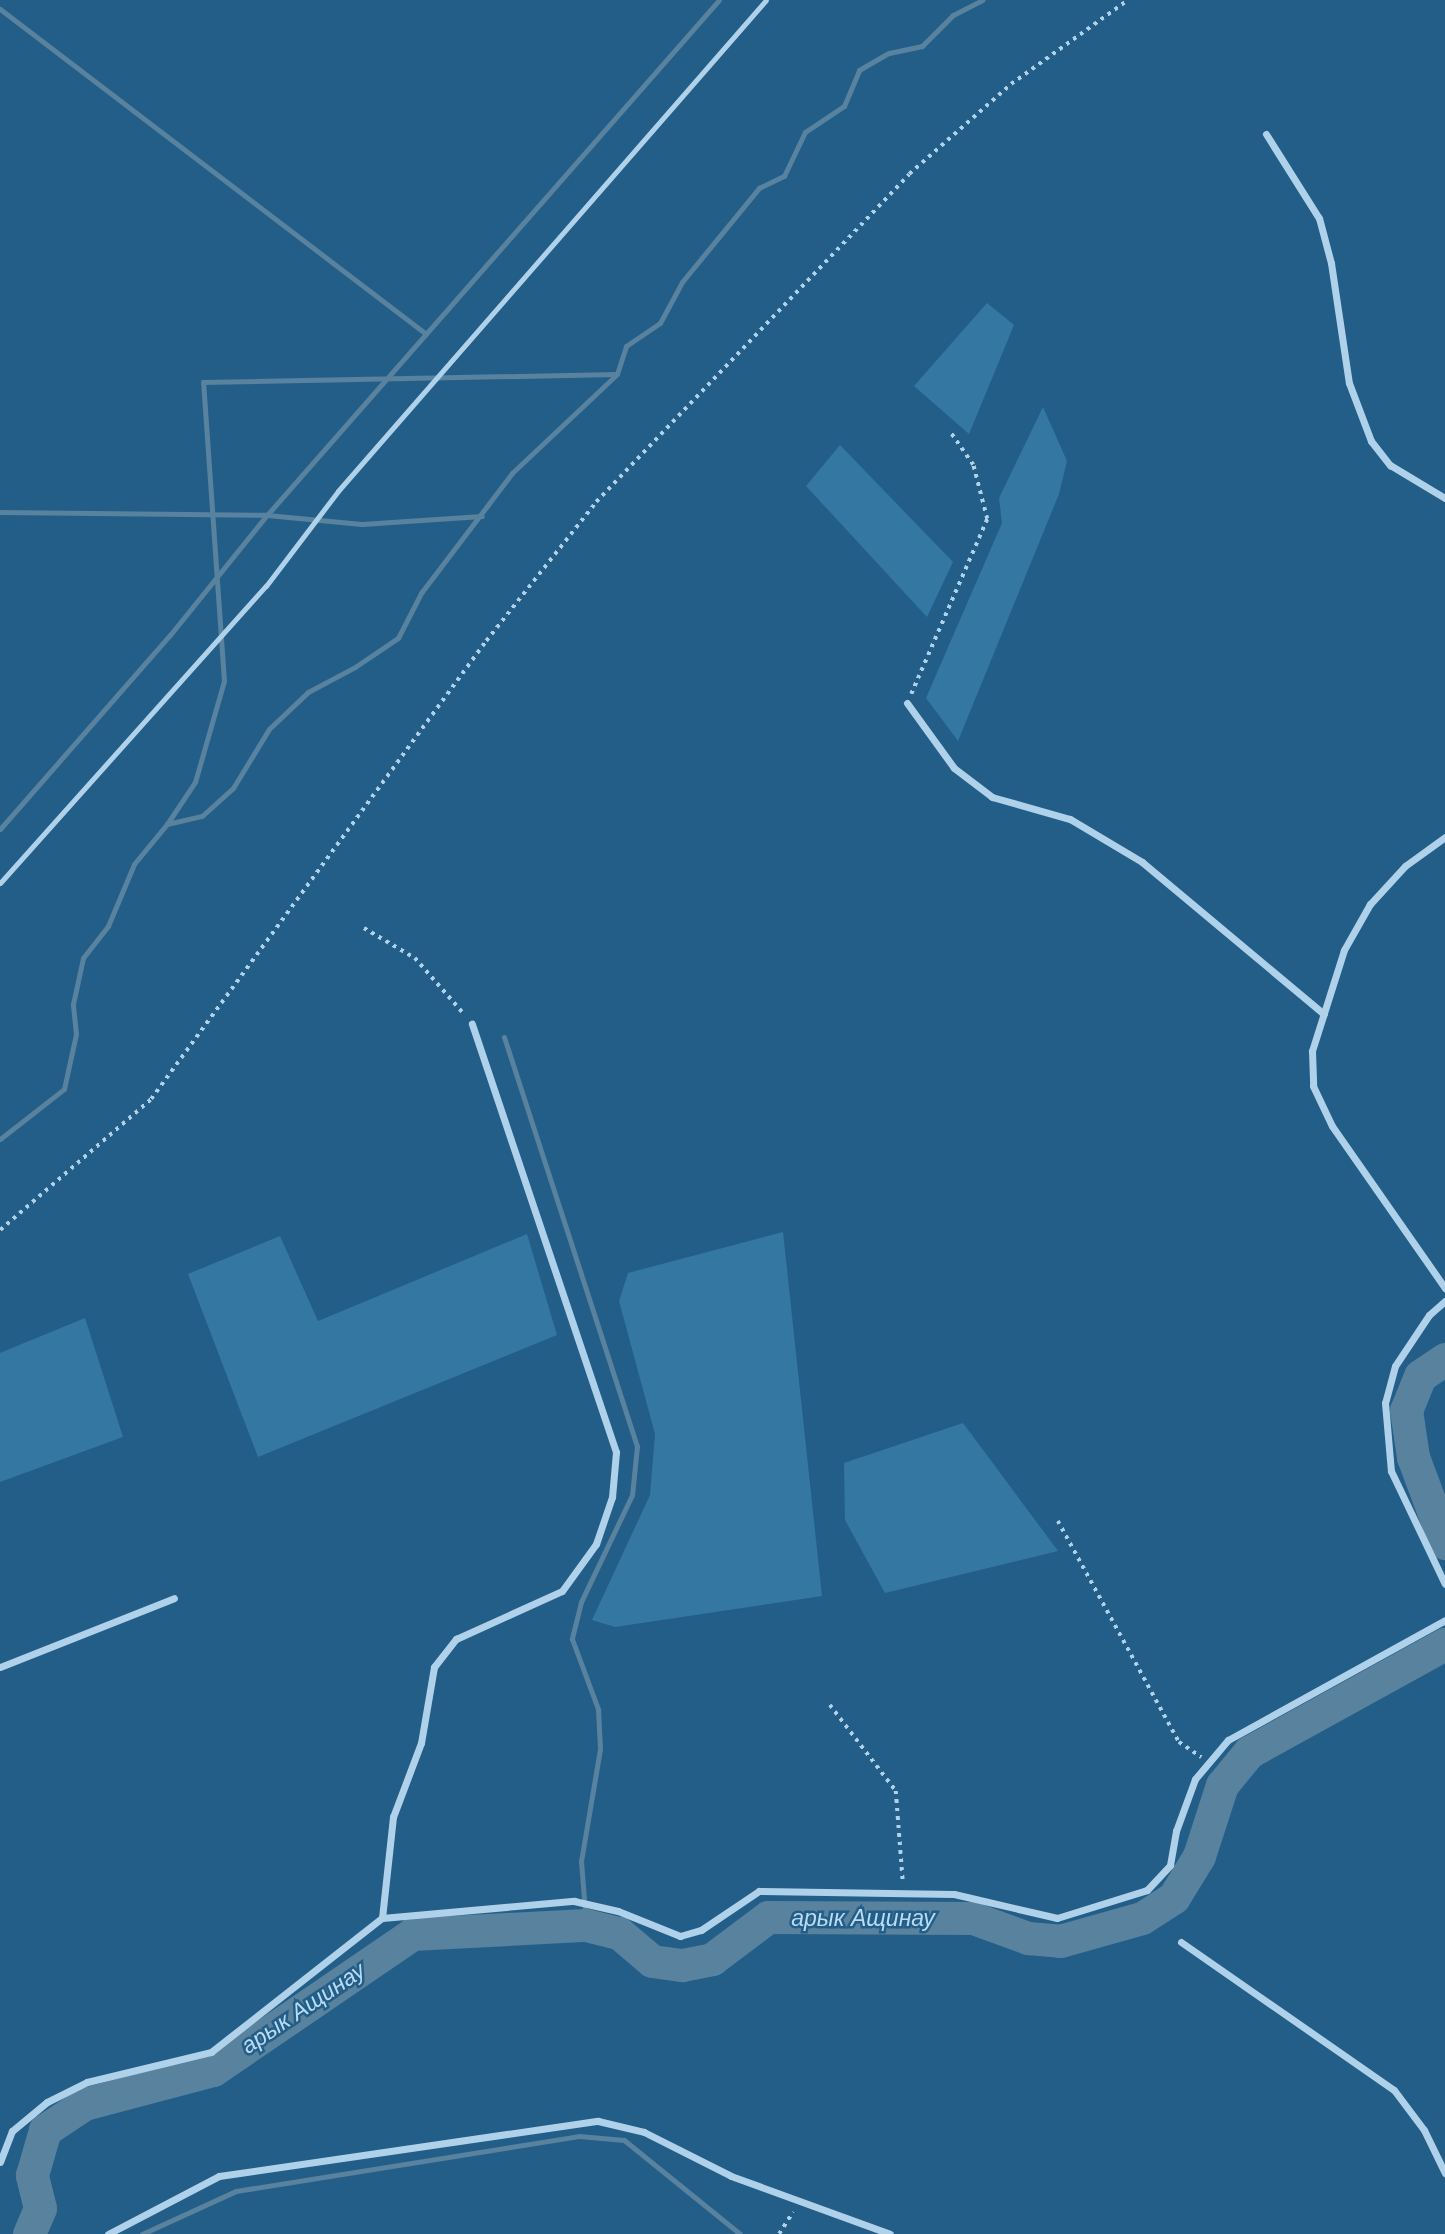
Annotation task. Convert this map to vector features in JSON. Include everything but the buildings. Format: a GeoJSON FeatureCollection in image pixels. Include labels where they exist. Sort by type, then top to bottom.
{"type":"FeatureCollection","features":[{"type":"Feature","properties":{"kind":"street"},"geometry":{"type":"LineString","coordinates":[[1266,134],[1319,218],[1349,383],[1371,441],[1390,465],[1445,498]]}},
{"type":"Feature","properties":{"kind":"street"},"geometry":{"type":"LineString","coordinates":[[907,703],[954,768],[992,797],[1070,819],[1142,862],[1324,1014]]}},
{"type":"Feature","properties":{"kind":"street"},"geometry":{"type":"LineString","coordinates":[[1445,837],[1405,866],[1370,904],[1344,950],[1312,1051],[1313,1086],[1332,1126],[1445,1288]]}},
{"type":"Feature","properties":{"kind":"street"},"geometry":{"type":"LineString","coordinates":[[383,1918],[393,1817],[421,1743],[434,1667],[456,1639],[562,1591],[596,1544],[612,1497],[616,1452],[472,1024]]}},
{"type":"Feature","properties":{"kind":"street"},"geometry":{"type":"LineString","coordinates":[[1445,1301],[1429,1315],[1395,1366],[1385,1403],[1391,1471],[1445,1584]]}},
{"type":"Feature","properties":{"kind":"street"},"geometry":{"type":"LineString","coordinates":[[0,1667],[174,1598]]}},
{"type":"Feature","properties":{"kind":"street"},"geometry":{"type":"LineString","coordinates":[[0,2162],[12,2131],[47,2102],[87,2082],[211,2052],[383,1918],[573,1901],[618,1911],[680,1936],[701,1930],[759,1891],[954,1894],[1057,1918],[1147,1890],[1170,1865],[1176,1831],[1195,1779],[1228,1740],[1445,1620]]}},
{"type":"Feature","properties":{"kind":"street"},"geometry":{"type":"LineString","coordinates":[[1181,1942],[1394,2090],[1424,2130],[1445,2173]]}},
{"type":"Feature","properties":{"kind":"street"},"geometry":{"type":"LineString","coordinates":[[108,2234],[219,2176],[598,2121],[644,2132],[731,2176],[890,2234]]}},
{"type":"Feature","properties":{"kind":"lane"},"geometry":{"type":"LineString","coordinates":[[0,883],[317,524],[338,491],[766,0]]}},
{"type":"Feature","properties":{"kind":"path"},"geometry":{"type":"LineString","coordinates":[[0,1230],[151,1099],[486,641],[596,502],[909,174],[1011,84],[1128,0]]}},
{"type":"Feature","properties":{"kind":"path"},"geometry":{"type":"LineString","coordinates":[[907,703],[987,519],[973,466],[950,432]]}},
{"type":"Feature","properties":{"kind":"path"},"geometry":{"type":"LineString","coordinates":[[364,928],[415,958],[472,1024]]}},
{"type":"Feature","properties":{"kind":"path"},"geometry":{"type":"LineString","coordinates":[[1058,1521],[1179,1742],[1208,1762]]}},
{"type":"Feature","properties":{"kind":"path"},"geometry":{"type":"LineString","coordinates":[[830,1705],[896,1791],[904,1894]]}},
{"type":"Feature","properties":{"kind":"path"},"geometry":{"type":"LineString","coordinates":[[779,2234],[800,2201]]}},
{"type":"Feature","properties":{"kind":"shaded area"},"geometry":{"type":"Polygon","coordinates":[[[987,303],[1014,325],[969,434],[914,386],[987,303]]]}},
{"type":"Feature","properties":{"kind":"shaded area"},"geometry":{"type":"Polygon","coordinates":[[[1043,407],[1067,461],[1059,494],[958,741],[926,698],[1002,523],[999,498],[1043,407]]]}},
{"type":"Feature","properties":{"kind":"shaded area"},"geometry":{"type":"Polygon","coordinates":[[[840,445],[953,562],[927,617],[806,486],[840,445]]]}},
{"type":"Feature","properties":{"kind":"shaded area"},"geometry":{"type":"Polygon","coordinates":[[[783,1232],[822,1596],[615,1627],[592,1620],[650,1495],[655,1434],[619,1301],[628,1273],[783,1232]]]}},
{"type":"Feature","properties":{"kind":"shaded area"},"geometry":{"type":"Polygon","coordinates":[[[527,1234],[557,1335],[258,1457],[188,1274],[280,1236],[318,1321],[527,1234]]]}},
{"type":"Feature","properties":{"kind":"shaded area"},"geometry":{"type":"Polygon","coordinates":[[[85,1318],[123,1437],[0,1482],[0,1353],[85,1318]]]}},
{"type":"Feature","properties":{"kind":"shaded area"},"geometry":{"type":"Polygon","coordinates":[[[963,1423],[1058,1551],[885,1593],[845,1520],[844,1463],[963,1423]]]}},
{"type":"Feature","properties":{"kind":"waterway"},"geometry":{"type":"LineString","coordinates":[[0,829],[170,635],[267,515],[719,0]]}},
{"type":"Feature","properties":{"kind":"waterway"},"geometry":{"type":"LineString","coordinates":[[0,1139],[64,1089],[76,1034],[73,1004],[83,958],[108,926],[134,864],[167,824],[202,816],[233,788],[269,729],[308,692],[355,667],[398,638],[421,593],[512,473],[617,374],[626,346],[660,323],[682,282],[759,188],[784,176],[805,132],[844,106],[859,70],[889,53],[922,46],[953,15],[982,0]]}},
{"type":"Feature","properties":{"kind":"waterway"},"geometry":{"type":"LineString","coordinates":[[0,9],[426,334]]}},
{"type":"Feature","properties":{"kind":"waterway"},"geometry":{"type":"LineString","coordinates":[[167,824],[195,782],[224,681],[203,382],[617,374]]}},
{"type":"Feature","properties":{"kind":"waterway"},"geometry":{"type":"LineString","coordinates":[[0,512],[267,515],[362,524],[482,516]]}},
{"type":"Feature","properties":{"kind":"waterway"},"geometry":{"type":"LineString","coordinates":[[504,1037],[637,1446],[632,1495],[581,1602],[572,1639],[598,1709],[600,1749],[581,1861],[586,1925]]}},
{"type":"Feature","properties":{"kind":"waterway","name":"арык Ащинау"},"geometry":{"type":"LineString","coordinates":[[1445,1359],[1420,1376],[1406,1410],[1413,1457],[1445,1543]]}},
{"type":"Feature","properties":{"kind":"waterway","name":"арык Ащинау"},"geometry":{"type":"LineString","coordinates":[[29,2234],[40,2208],[32,2175],[45,2130],[84,2104],[213,2070],[412,1934],[586,1925],[619,1933],[652,1961],[682,1965],[712,1959],[768,1917],[973,1918],[1028,1938],[1060,1941],[1142,1918],[1174,1897],[1199,1856],[1222,1785],[1249,1752],[1445,1644]]}},
{"type":"Feature","properties":{"kind":"waterway"},"geometry":{"type":"LineString","coordinates":[[142,2234],[236,2191],[579,2136],[624,2140],[740,2234]]}}]}
